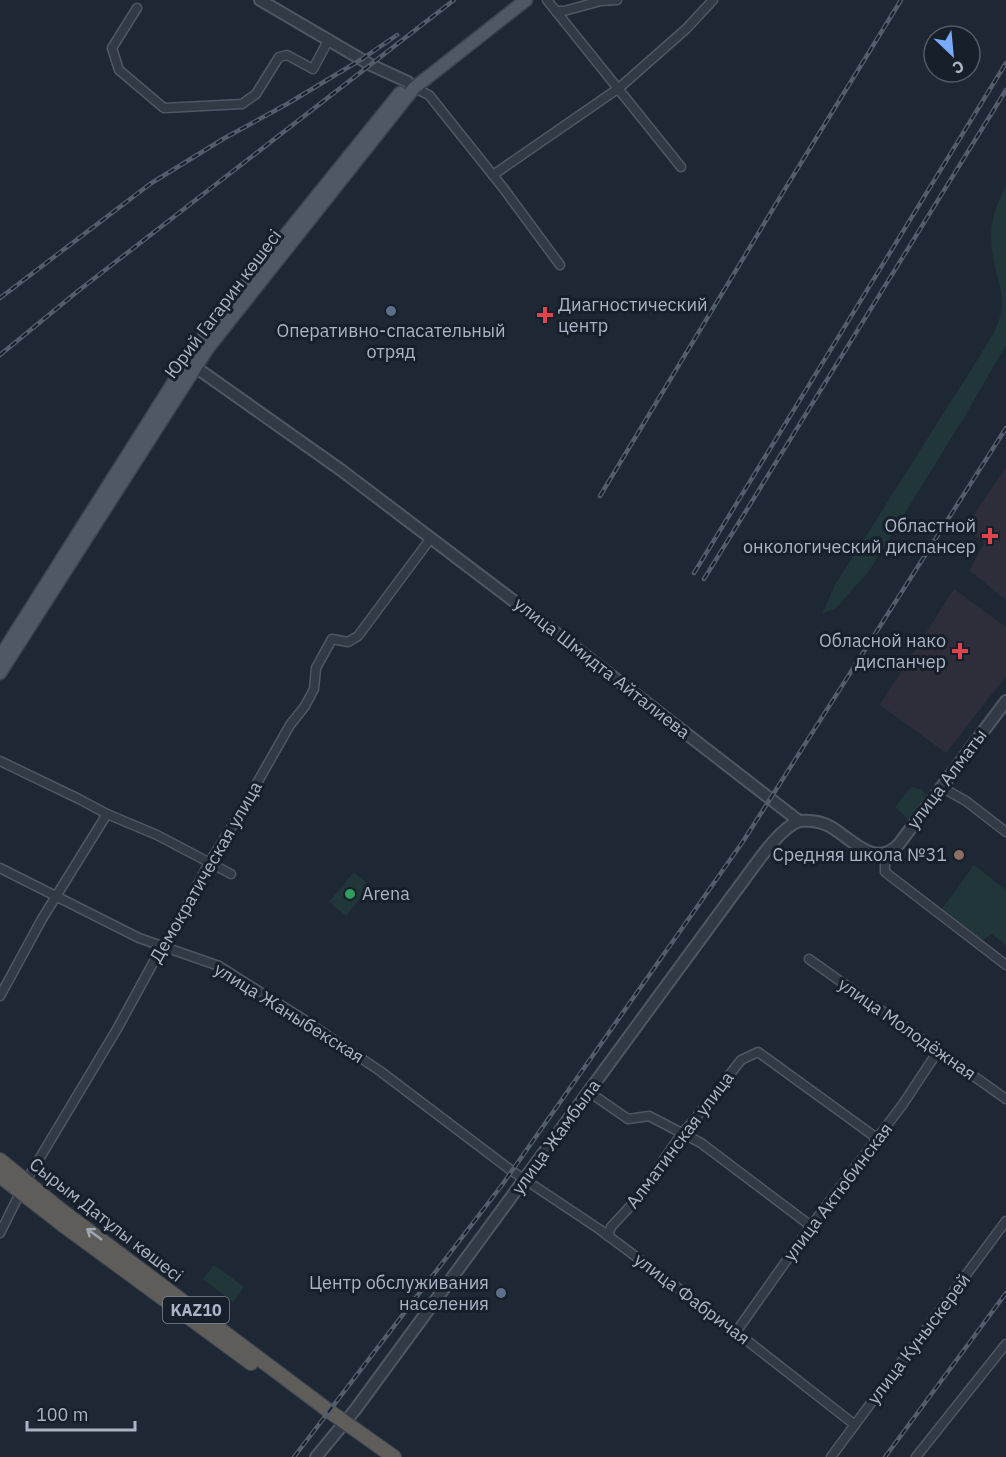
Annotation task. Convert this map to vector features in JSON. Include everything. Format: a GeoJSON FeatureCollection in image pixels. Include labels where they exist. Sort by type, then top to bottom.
{"type":"FeatureCollection","features":[{"type":"Feature","properties":{"kind":"highway","name":"Сырым Датұлы көшесі"},"geometry":{"type":"LineString","coordinates":[[0,1160],[23,1187]]}},
{"type":"Feature","properties":{"kind":"highway","name":"Сырым Датұлы көшесі"},"geometry":{"type":"LineString","coordinates":[[0,1176],[57,1207],[341,1425],[379,1457]]}},
{"type":"Feature","properties":{"kind":"highway","name":"Сырым Датұлы көшесі"},"geometry":{"type":"LineString","coordinates":[[341,1425],[394,1457]]}},
{"type":"Feature","properties":{"kind":"main road","name":"Юрий Гагарин көшесі"},"geometry":{"type":"LineString","coordinates":[[0,673],[191,364],[199,342],[433,61],[515,0]]}},
{"type":"Feature","properties":{"kind":"main road","name":"Юрий Гагарин көшесі"},"geometry":{"type":"LineString","coordinates":[[411,85],[526,0]]}},
{"type":"Feature","properties":{"kind":"main road","name":"Юрий Гагарин көшесі"},"geometry":{"type":"LineString","coordinates":[[0,657],[191,364]]}},
{"type":"Feature","properties":{"kind":"street"},"geometry":{"type":"LineString","coordinates":[[547,0],[681,167]]}},
{"type":"Feature","properties":{"kind":"street"},"geometry":{"type":"LineString","coordinates":[[556,11],[617,0]]}},
{"type":"Feature","properties":{"kind":"street"},"geometry":{"type":"LineString","coordinates":[[493,175],[619,88],[686,29],[713,0]]}},
{"type":"Feature","properties":{"kind":"street"},"geometry":{"type":"LineString","coordinates":[[264,1],[371,65],[429,96],[493,175],[560,265]]}},
{"type":"Feature","properties":{"kind":"street"},"geometry":{"type":"LineString","coordinates":[[137,8],[112,48],[115,61],[119,70],[164,108],[242,104],[256,94],[279,57],[287,55],[313,69],[329,39]]}},
{"type":"Feature","properties":{"kind":"street","name":"улица Шмидта Айталиева"},"geometry":{"type":"LineString","coordinates":[[191,364],[431,538],[799,821],[820,822],[830,826],[867,851],[885,854]]}},
{"type":"Feature","properties":{"kind":"street","name":"Демократическая улица"},"geometry":{"type":"LineString","coordinates":[[0,1233],[23,1187],[117,1029],[158,954],[165,946],[209,863],[290,725],[314,689],[316,668],[333,639],[348,642],[358,636],[431,538]]}},
{"type":"Feature","properties":{"kind":"street","name":"улица Алматы"},"geometry":{"type":"LineString","coordinates":[[885,854],[899,844],[1006,701]]}},
{"type":"Feature","properties":{"kind":"street"},"geometry":{"type":"LineString","coordinates":[[0,761],[79,798],[107,814],[158,835],[231,874]]}},
{"type":"Feature","properties":{"kind":"street"},"geometry":{"type":"LineString","coordinates":[[941,787],[966,801],[1006,832]]}},
{"type":"Feature","properties":{"kind":"street"},"geometry":{"type":"LineString","coordinates":[[0,996],[107,814]]}},
{"type":"Feature","properties":{"kind":"street","name":"улица Жамбыла"},"geometry":{"type":"LineString","coordinates":[[316,1457],[355,1410],[780,834],[799,821]]}},
{"type":"Feature","properties":{"kind":"street"},"geometry":{"type":"LineString","coordinates":[[885,854],[885,872],[1006,965]]}},
{"type":"Feature","properties":{"kind":"street","name":"улица Жаныбекская"},"geometry":{"type":"LineString","coordinates":[[0,868],[140,938],[219,966],[380,1071],[525,1179]]}},
{"type":"Feature","properties":{"kind":"street","name":"улица Молодёжная"},"geometry":{"type":"LineString","coordinates":[[809,959],[1006,1099]]}},
{"type":"Feature","properties":{"kind":"street","name":"улица Актюбинская"},"geometry":{"type":"LineString","coordinates":[[736,1332],[878,1139],[938,1051]]}},
{"type":"Feature","properties":{"kind":"street","name":"Алматинская улица"},"geometry":{"type":"LineString","coordinates":[[608,1236],[611,1227],[636,1200],[682,1133],[741,1060],[758,1052],[878,1139]]}},
{"type":"Feature","properties":{"kind":"street"},"geometry":{"type":"LineString","coordinates":[[589,1092],[628,1119],[649,1116],[701,1143],[812,1226]]}},
{"type":"Feature","properties":{"kind":"street","name":"улица Фабричая"},"geometry":{"type":"LineString","coordinates":[[525,1179],[608,1236],[855,1425]]}},
{"type":"Feature","properties":{"kind":"street","name":"улица Куныскерей"},"geometry":{"type":"LineString","coordinates":[[831,1457],[1006,1221]]}},
{"type":"Feature","properties":{"kind":"street"},"geometry":{"type":"LineString","coordinates":[[916,1457],[1006,1344]]}},
{"type":"Feature","properties":{"kind":"shaded area","name":"Областной онкологический диспансер"},"geometry":{"type":"Polygon","coordinates":[[[1006,468],[1006,600],[969,570],[985,543],[964,528],[1006,468]]]}},
{"type":"Feature","properties":{"kind":"shaded area","name":"Обласной нако диспанчер"},"geometry":{"type":"Polygon","coordinates":[[[954,589],[1006,627],[1006,676],[946,753],[880,705],[954,589]]]}},
{"type":"Feature","properties":{"kind":"green space"},"geometry":{"type":"Polygon","coordinates":[[[1006,186],[1006,345],[869,571],[836,608],[822,614],[835,585],[998,324],[1002,300],[991,237],[993,218],[1006,186]]]}},
{"type":"Feature","properties":{"kind":"green space"},"geometry":{"type":"Polygon","coordinates":[[[911,787],[923,790],[926,798],[908,819],[895,807],[911,787]]]}},
{"type":"Feature","properties":{"kind":"green space"},"geometry":{"type":"Polygon","coordinates":[[[974,865],[1006,890],[1006,945],[992,934],[983,940],[942,909],[974,865]]]}},
{"type":"Feature","properties":{"kind":"green space","name":"Arena"},"geometry":{"type":"Polygon","coordinates":[[[354,872],[370,886],[346,916],[329,902],[354,872]]]}},
{"type":"Feature","properties":{"kind":"green space"},"geometry":{"type":"Polygon","coordinates":[[[214,1265],[244,1287],[233,1302],[203,1279],[214,1265]]]}},
{"type":"Feature","properties":{"kind":"railway"},"geometry":{"type":"LineString","coordinates":[[0,355],[78,291],[454,0]]}},
{"type":"Feature","properties":{"kind":"railway"},"geometry":{"type":"LineString","coordinates":[[600,496],[901,0]]}},
{"type":"Feature","properties":{"kind":"railway"},"geometry":{"type":"LineString","coordinates":[[0,298],[150,184],[362,59],[397,35]]}},
{"type":"Feature","properties":{"kind":"railway"},"geometry":{"type":"LineString","coordinates":[[694,573],[1006,63]]}},
{"type":"Feature","properties":{"kind":"railway"},"geometry":{"type":"LineString","coordinates":[[704,579],[1006,90]]}},
{"type":"Feature","properties":{"kind":"railway"},"geometry":{"type":"LineString","coordinates":[[294,1457],[502,1185],[744,840],[1006,428]]}},
{"type":"Feature","properties":{"kind":"railway"},"geometry":{"type":"LineString","coordinates":[[885,1457],[1006,1293]]}},
{"type":"Feature","properties":{"kind":"place","name":"Оперативно-спасательный отряд"},"geometry":{"type":"Point","coordinates":[391,311]}},
{"type":"Feature","properties":{"kind":"place","name":"Диагностический центр"},"geometry":{"type":"Point","coordinates":[545,315]}},
{"type":"Feature","properties":{"kind":"place","name":"Областной онкологический диспансер"},"geometry":{"type":"Point","coordinates":[990,536]}},
{"type":"Feature","properties":{"kind":"place","name":"Обласной нако диспанчер"},"geometry":{"type":"Point","coordinates":[960,651]}},
{"type":"Feature","properties":{"kind":"place","name":"Средняя школа №31"},"geometry":{"type":"Point","coordinates":[959,855]}},
{"type":"Feature","properties":{"kind":"place","name":"Arena"},"geometry":{"type":"Point","coordinates":[350,894]}},
{"type":"Feature","properties":{"kind":"place","name":"Центр обслуживания наcеления"},"geometry":{"type":"Point","coordinates":[501,1293]}}]}
